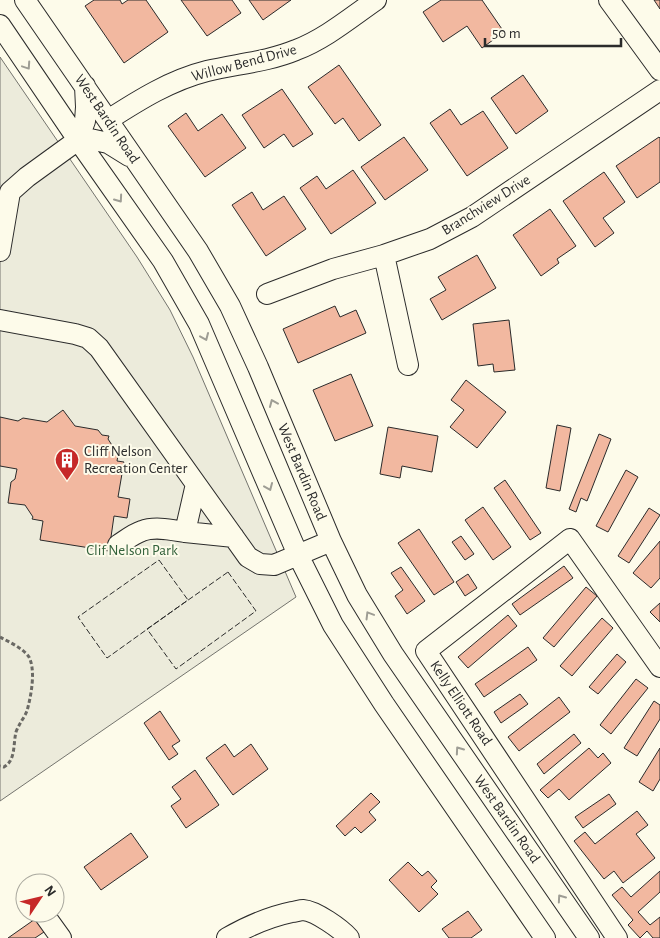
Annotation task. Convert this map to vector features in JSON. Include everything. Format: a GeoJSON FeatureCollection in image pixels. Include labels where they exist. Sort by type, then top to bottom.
{"type":"FeatureCollection","features":[{"type":"Feature","properties":{"kind":"street","name":"West Bardin Road"},"geometry":{"type":"LineString","coordinates":[[25,0],[198,251],[230,306],[258,367],[331,541],[357,595],[393,654],[589,938]]}},
{"type":"Feature","properties":{"kind":"street","name":"Willow Bend Drive"},"geometry":{"type":"LineString","coordinates":[[108,120],[140,99],[175,82],[206,72],[260,61],[296,50],[324,36],[376,0]]}},
{"type":"Feature","properties":{"kind":"street"},"geometry":{"type":"LineString","coordinates":[[609,0],[660,70]]}},
{"type":"Feature","properties":{"kind":"street"},"geometry":{"type":"LineString","coordinates":[[0,25],[163,261],[199,324],[298,555],[333,625],[384,704],[545,938]]}},
{"type":"Feature","properties":{"kind":"street"},"geometry":{"type":"LineString","coordinates":[[78,140],[85,121],[84,86]]}},
{"type":"Feature","properties":{"kind":"street","name":"Branchview Drive"},"geometry":{"type":"LineString","coordinates":[[266,294],[333,269],[384,255],[430,239],[472,217],[660,90]]}},
{"type":"Feature","properties":{"kind":"street"},"geometry":{"type":"LineString","coordinates":[[0,251],[10,192],[27,176],[78,140],[90,138],[108,143],[135,160]]}},
{"type":"Feature","properties":{"kind":"street"},"geometry":{"type":"LineString","coordinates":[[384,255],[408,365]]}},
{"type":"Feature","properties":{"kind":"street"},"geometry":{"type":"LineString","coordinates":[[0,320],[75,334],[88,338],[99,348],[248,556],[260,564],[274,565],[331,541]]}},
{"type":"Feature","properties":{"kind":"street"},"geometry":{"type":"LineString","coordinates":[[186,532],[196,484]]}},
{"type":"Feature","properties":{"kind":"street"},"geometry":{"type":"LineString","coordinates":[[118,545],[144,530],[157,528],[234,537]]}},
{"type":"Feature","properties":{"kind":"street","name":"Kelly Elliott Road"},"geometry":{"type":"LineString","coordinates":[[617,938],[426,651],[570,539],[660,667]]}},
{"type":"Feature","properties":{"kind":"street"},"geometry":{"type":"LineString","coordinates":[[227,938],[248,926],[275,915],[304,910],[323,917],[349,938]]}},
{"type":"Feature","properties":{"kind":"street"},"geometry":{"type":"LineString","coordinates":[[50,923],[61,938]]}},
{"type":"Feature","properties":{"kind":"path"},"geometry":{"type":"LineString","coordinates":[[0,637],[22,650],[28,656],[31,664],[32,685],[26,713],[18,726],[14,739],[10,764],[4,767],[0,766]]}},
{"type":"Feature","properties":{"kind":"green space","name":"Clif Nelson Park"},"geometry":{"type":"Polygon","coordinates":[[[0,57],[137,257],[170,310],[193,357],[296,597],[0,801],[0,57]]]}},
{"type":"Feature","properties":{"kind":"building"},"geometry":{"type":"Polygon","coordinates":[[[94,0],[120,0],[122,4],[128,0],[146,0],[168,32],[124,63],[85,6],[94,0]]]}},
{"type":"Feature","properties":{"kind":"building"},"geometry":{"type":"Polygon","coordinates":[[[181,0],[232,0],[241,13],[207,36],[181,0]]]}},
{"type":"Feature","properties":{"kind":"building"},"geometry":{"type":"Polygon","coordinates":[[[249,0],[291,0],[263,20],[249,0]]]}},
{"type":"Feature","properties":{"kind":"building"},"geometry":{"type":"Polygon","coordinates":[[[441,0],[482,0],[504,32],[482,48],[467,26],[443,42],[423,12],[441,0]]]}},
{"type":"Feature","properties":{"kind":"building"},"geometry":{"type":"Polygon","coordinates":[[[654,0],[660,0],[660,9],[654,0]]]}},
{"type":"Feature","properties":{"kind":"building"},"geometry":{"type":"Polygon","coordinates":[[[339,65],[381,125],[359,141],[343,118],[335,124],[308,87],[339,65]]]}},
{"type":"Feature","properties":{"kind":"building"},"geometry":{"type":"Polygon","coordinates":[[[523,75],[548,111],[516,134],[491,98],[523,75]]]}},
{"type":"Feature","properties":{"kind":"building"},"geometry":{"type":"Polygon","coordinates":[[[282,89],[313,134],[293,147],[284,134],[264,148],[242,115],[282,89]]]}},
{"type":"Feature","properties":{"kind":"building"},"geometry":{"type":"Polygon","coordinates":[[[450,109],[461,125],[483,111],[508,148],[467,176],[430,123],[450,109]]]}},
{"type":"Feature","properties":{"kind":"building"},"geometry":{"type":"Polygon","coordinates":[[[186,113],[198,131],[222,114],[246,148],[205,177],[168,126],[186,113]]]}},
{"type":"Feature","properties":{"kind":"building"},"geometry":{"type":"Polygon","coordinates":[[[404,137],[428,170],[385,200],[361,167],[404,137]]]}},
{"type":"Feature","properties":{"kind":"building"},"geometry":{"type":"Polygon","coordinates":[[[659,137],[660,182],[637,198],[616,166],[659,137]]]}},
{"type":"Feature","properties":{"kind":"building"},"geometry":{"type":"Polygon","coordinates":[[[353,170],[376,203],[331,234],[300,188],[317,176],[326,189],[353,170]]]}},
{"type":"Feature","properties":{"kind":"building"},"geometry":{"type":"Polygon","coordinates":[[[604,172],[625,202],[603,218],[614,233],[595,247],[563,201],[604,172]]]}},
{"type":"Feature","properties":{"kind":"building"},"geometry":{"type":"Polygon","coordinates":[[[252,192],[263,210],[284,196],[306,229],[266,256],[232,205],[252,192]]]}},
{"type":"Feature","properties":{"kind":"building"},"geometry":{"type":"Polygon","coordinates":[[[550,209],[576,246],[557,259],[559,263],[541,276],[513,235],[550,209]]]}},
{"type":"Feature","properties":{"kind":"building"},"geometry":{"type":"Polygon","coordinates":[[[477,255],[496,288],[442,320],[430,299],[446,290],[438,277],[477,255]]]}},
{"type":"Feature","properties":{"kind":"building"},"geometry":{"type":"Polygon","coordinates":[[[335,306],[340,317],[356,310],[366,333],[298,363],[283,329],[335,306]]]}},
{"type":"Feature","properties":{"kind":"building"},"geometry":{"type":"Polygon","coordinates":[[[509,320],[515,370],[494,372],[493,364],[478,366],[473,324],[509,320]]]}},
{"type":"Feature","properties":{"kind":"building"},"geometry":{"type":"Polygon","coordinates":[[[351,374],[373,426],[335,441],[313,390],[351,374]]]}},
{"type":"Feature","properties":{"kind":"building"},"geometry":{"type":"Polygon","coordinates":[[[466,380],[506,412],[477,448],[450,427],[464,410],[451,400],[466,380]]]}},
{"type":"Feature","properties":{"kind":"building","name":"Cliff Nelson Recreation Center"},"geometry":{"type":"Polygon","coordinates":[[[63,410],[75,426],[98,430],[102,435],[109,436],[108,439],[115,450],[119,450],[117,461],[124,462],[118,497],[130,499],[127,518],[114,516],[109,551],[40,540],[43,521],[32,519],[33,517],[25,505],[8,503],[11,482],[15,479],[17,469],[0,466],[0,417],[18,421],[23,418],[47,422],[63,410]]]}},
{"type":"Feature","properties":{"kind":"building"},"geometry":{"type":"Polygon","coordinates":[[[557,425],[571,428],[560,491],[546,488],[557,425]]]}},
{"type":"Feature","properties":{"kind":"building"},"geometry":{"type":"Polygon","coordinates":[[[388,427],[438,436],[432,472],[402,466],[400,478],[380,474],[388,427]]]}},
{"type":"Feature","properties":{"kind":"building"},"geometry":{"type":"Polygon","coordinates":[[[599,434],[611,439],[587,501],[581,498],[576,512],[569,509],[599,434]]]}},
{"type":"Feature","properties":{"kind":"building"},"geometry":{"type":"Polygon","coordinates":[[[626,470],[638,477],[608,532],[596,526],[626,470]]]}},
{"type":"Feature","properties":{"kind":"building"},"geometry":{"type":"Polygon","coordinates":[[[505,480],[541,533],[530,540],[494,488],[505,480]]]}},
{"type":"Feature","properties":{"kind":"building"},"geometry":{"type":"Polygon","coordinates":[[[483,507],[511,547],[493,560],[465,520],[483,507]]]}},
{"type":"Feature","properties":{"kind":"building"},"geometry":{"type":"Polygon","coordinates":[[[649,508],[660,515],[629,563],[618,556],[649,508]]]}},
{"type":"Feature","properties":{"kind":"building"},"geometry":{"type":"Polygon","coordinates":[[[419,529],[454,582],[434,595],[398,543],[419,529]]]}},
{"type":"Feature","properties":{"kind":"building"},"geometry":{"type":"Polygon","coordinates":[[[461,536],[474,554],[465,560],[452,542],[461,536]]]}},
{"type":"Feature","properties":{"kind":"building"},"geometry":{"type":"Polygon","coordinates":[[[660,541],[660,578],[651,588],[633,573],[660,541]]]}},
{"type":"Feature","properties":{"kind":"building"},"geometry":{"type":"Polygon","coordinates":[[[564,566],[573,578],[520,615],[512,604],[564,566]]]}},
{"type":"Feature","properties":{"kind":"building"},"geometry":{"type":"Polygon","coordinates":[[[401,567],[425,601],[407,614],[395,596],[403,590],[391,573],[401,567]]]}},
{"type":"Feature","properties":{"kind":"building"},"geometry":{"type":"Polygon","coordinates":[[[468,574],[477,588],[465,596],[456,582],[468,574]]]}},
{"type":"Feature","properties":{"kind":"building"},"geometry":{"type":"Polygon","coordinates":[[[586,587],[597,596],[554,647],[543,638],[586,587]]]}},
{"type":"Feature","properties":{"kind":"building"},"geometry":{"type":"Polygon","coordinates":[[[660,603],[660,622],[650,612],[660,603]]]}},
{"type":"Feature","properties":{"kind":"building"},"geometry":{"type":"Polygon","coordinates":[[[508,615],[517,626],[468,668],[458,657],[508,615]]]}},
{"type":"Feature","properties":{"kind":"building"},"geometry":{"type":"Polygon","coordinates":[[[602,618],[613,628],[572,676],[560,666],[602,618]]]}},
{"type":"Feature","properties":{"kind":"building"},"geometry":{"type":"Polygon","coordinates":[[[528,647],[537,660],[484,697],[475,684],[528,647]]]}},
{"type":"Feature","properties":{"kind":"building"},"geometry":{"type":"Polygon","coordinates":[[[617,654],[626,662],[598,694],[589,687],[617,654]]]}},
{"type":"Feature","properties":{"kind":"building"},"geometry":{"type":"Polygon","coordinates":[[[636,679],[648,688],[611,734],[600,725],[636,679]]]}},
{"type":"Feature","properties":{"kind":"building"},"geometry":{"type":"Polygon","coordinates":[[[520,694],[528,704],[501,723],[494,712],[520,694]]]}},
{"type":"Feature","properties":{"kind":"building"},"geometry":{"type":"Polygon","coordinates":[[[559,697],[570,712],[519,751],[508,737],[559,697]]]}},
{"type":"Feature","properties":{"kind":"building"},"geometry":{"type":"Polygon","coordinates":[[[654,701],[660,705],[660,719],[637,756],[624,748],[654,701]]]}},
{"type":"Feature","properties":{"kind":"building"},"geometry":{"type":"Polygon","coordinates":[[[160,711],[180,741],[172,746],[178,754],[169,760],[144,723],[160,711]]]}},
{"type":"Feature","properties":{"kind":"building"},"geometry":{"type":"Polygon","coordinates":[[[574,734],[581,743],[544,774],[537,764],[574,734]]]}},
{"type":"Feature","properties":{"kind":"building"},"geometry":{"type":"Polygon","coordinates":[[[225,744],[234,757],[251,744],[268,769],[233,795],[206,758],[225,744]]]}},
{"type":"Feature","properties":{"kind":"building"},"geometry":{"type":"Polygon","coordinates":[[[589,748],[598,758],[603,753],[611,763],[569,800],[559,789],[548,798],[540,790],[589,748]]]}},
{"type":"Feature","properties":{"kind":"building"},"geometry":{"type":"Polygon","coordinates":[[[660,748],[660,779],[653,791],[639,782],[660,748]]]}},
{"type":"Feature","properties":{"kind":"building"},"geometry":{"type":"Polygon","coordinates":[[[195,770],[219,805],[186,828],[171,806],[181,799],[172,787],[195,770]]]}},
{"type":"Feature","properties":{"kind":"building"},"geometry":{"type":"Polygon","coordinates":[[[371,793],[380,802],[369,812],[376,820],[361,833],[355,827],[345,836],[336,826],[371,793]]]}},
{"type":"Feature","properties":{"kind":"building"},"geometry":{"type":"Polygon","coordinates":[[[609,794],[616,804],[583,828],[575,817],[609,794]]]}},
{"type":"Feature","properties":{"kind":"building"},"geometry":{"type":"Polygon","coordinates":[[[637,811],[648,825],[636,834],[655,858],[623,883],[614,871],[604,879],[574,841],[585,832],[595,844],[637,811]]]}},
{"type":"Feature","properties":{"kind":"building"},"geometry":{"type":"Polygon","coordinates":[[[131,833],[148,857],[101,890],[84,867],[131,833]]]}},
{"type":"Feature","properties":{"kind":"building"},"geometry":{"type":"Polygon","coordinates":[[[408,862],[422,876],[428,871],[437,881],[431,887],[438,894],[419,912],[389,880],[408,862]]]}},
{"type":"Feature","properties":{"kind":"building"},"geometry":{"type":"Polygon","coordinates":[[[660,871],[660,892],[638,912],[650,925],[660,917],[660,938],[653,938],[647,931],[640,938],[628,925],[633,920],[612,895],[622,887],[631,897],[660,871]]]}},
{"type":"Feature","properties":{"kind":"building"},"geometry":{"type":"Polygon","coordinates":[[[468,911],[482,930],[471,938],[449,938],[442,929],[468,911]]]}},
{"type":"Feature","properties":{"kind":"building"},"geometry":{"type":"Polygon","coordinates":[[[29,923],[42,923],[47,930],[35,938],[8,938],[29,923]]]}},
{"type":"Feature","properties":{"kind":"fence"},"geometry":{"type":"LineString","coordinates":[[159,560],[188,600],[107,658],[78,617],[159,560]]}},
{"type":"Feature","properties":{"kind":"fence"},"geometry":{"type":"LineString","coordinates":[[228,572],[256,611],[176,669],[147,629],[228,572]]}},
{"type":"Feature","properties":{"kind":"place","name":"Cliff Nelson Recreation Center"},"geometry":{"type":"Point","coordinates":[67,481]}}]}
